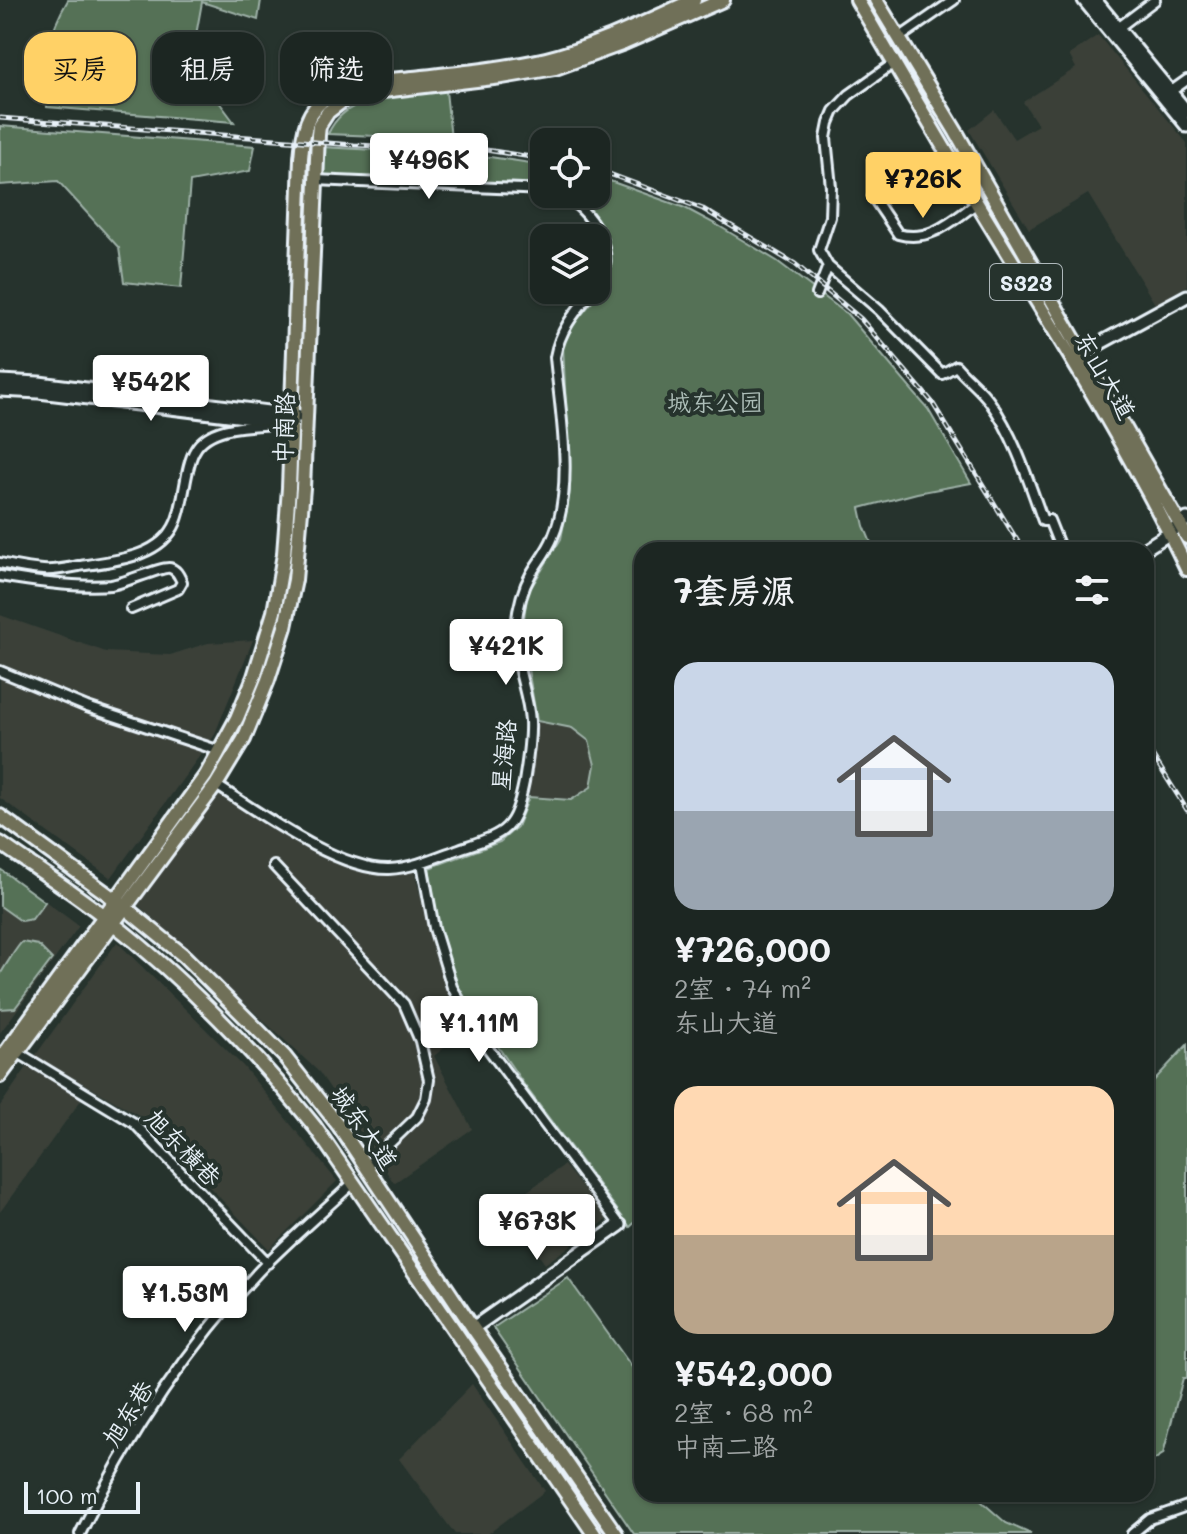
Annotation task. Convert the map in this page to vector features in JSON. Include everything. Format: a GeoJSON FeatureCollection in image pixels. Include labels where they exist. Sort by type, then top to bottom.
{"type":"FeatureCollection","features":[{"type":"Feature","properties":{"kind":"main road","name":"中南路"},"geometry":{"type":"LineString","coordinates":[[122,904],[216,785],[244,739],[285,627],[295,580],[300,530],[298,420],[303,133],[316,105],[344,87],[499,68],[551,58],[694,0]]}},
{"type":"Feature","properties":{"kind":"main road","name":"中南路"},"geometry":{"type":"LineString","coordinates":[[0,1076],[122,904],[206,775],[254,677],[274,612],[284,554],[298,420],[319,126],[328,112],[345,99],[378,91],[555,68],[624,43],[723,0]]}},
{"type":"Feature","properties":{"kind":"main road","name":"东山大道"},"geometry":{"type":"LineString","coordinates":[[857,0],[1066,348],[1182,529]]}},
{"type":"Feature","properties":{"kind":"main road","name":"东山大道"},"geometry":{"type":"LineString","coordinates":[[876,0],[1084,352],[1182,529],[1187,569]]}},
{"type":"Feature","properties":{"kind":"main road"},"geometry":{"type":"LineString","coordinates":[[1084,0],[1187,126]]}},
{"type":"Feature","properties":{"kind":"main road"},"geometry":{"type":"LineString","coordinates":[[1095,0],[1187,112]]}},
{"type":"Feature","properties":{"kind":"main road"},"geometry":{"type":"LineString","coordinates":[[1084,352],[1187,296]]}},
{"type":"Feature","properties":{"kind":"main road"},"geometry":{"type":"LineString","coordinates":[[0,381],[39,383],[298,420]]}},
{"type":"Feature","properties":{"kind":"main road"},"geometry":{"type":"LineString","coordinates":[[0,390],[298,420]]}},
{"type":"Feature","properties":{"kind":"main road"},"geometry":{"type":"LineString","coordinates":[[1154,544],[1182,529]]}},
{"type":"Feature","properties":{"kind":"main road","name":"城东大道"},"geometry":{"type":"LineString","coordinates":[[0,816],[122,904],[219,988],[284,1056],[339,1126],[473,1328],[616,1534]]}},
{"type":"Feature","properties":{"kind":"main road","name":"城东大道"},"geometry":{"type":"LineString","coordinates":[[0,843],[110,921],[213,1012],[315,1127],[594,1534]]}},
{"type":"Feature","properties":{"kind":"main road","name":"中南路"},"geometry":{"type":"LineString","coordinates":[[0,1060],[110,921]]}},
{"type":"Feature","properties":{"kind":"main road"},"geometry":{"type":"LineString","coordinates":[[473,1328],[620,1225]]}},
{"type":"Feature","properties":{"kind":"street"},"geometry":{"type":"LineString","coordinates":[[899,38],[954,0]]}},
{"type":"Feature","properties":{"kind":"street"},"geometry":{"type":"LineString","coordinates":[[1118,28],[1155,0]]}},
{"type":"Feature","properties":{"kind":"street"},"geometry":{"type":"LineString","coordinates":[[894,63],[849,95],[834,111],[829,123],[826,138],[831,187],[830,217],[819,250],[828,266],[879,310],[942,374],[956,366],[972,385],[978,387],[992,405],[1024,469],[1043,521],[1049,520],[1058,542]]}},
{"type":"Feature","properties":{"kind":"street"},"geometry":{"type":"LineString","coordinates":[[1170,92],[1187,80]]}},
{"type":"Feature","properties":{"kind":"street"},"geometry":{"type":"LineString","coordinates":[[315,180],[530,189]]}},
{"type":"Feature","properties":{"kind":"street"},"geometry":{"type":"LineString","coordinates":[[873,197],[898,234],[907,237],[933,234],[977,203]]}},
{"type":"Feature","properties":{"kind":"street"},"geometry":{"type":"LineString","coordinates":[[817,294],[828,266]]}},
{"type":"Feature","properties":{"kind":"street","name":"星海路"},"geometry":{"type":"LineString","coordinates":[[216,785],[269,819],[343,859],[387,869],[422,863],[496,836],[515,819],[524,781],[530,721],[517,661],[515,630],[521,597],[554,537],[560,511],[564,467],[555,357],[565,326],[582,304]]}},
{"type":"Feature","properties":{"kind":"street"},"geometry":{"type":"LineString","coordinates":[[0,563],[46,571],[121,560],[146,551],[163,540],[175,525],[185,497],[195,450],[208,438],[233,428],[298,420]]}},
{"type":"Feature","properties":{"kind":"street"},"geometry":{"type":"LineString","coordinates":[[0,576],[95,585],[138,579],[166,568],[174,569],[182,582],[178,589],[131,609]]}},
{"type":"Feature","properties":{"kind":"street"},"geometry":{"type":"LineString","coordinates":[[0,671],[87,707],[220,751]]}},
{"type":"Feature","properties":{"kind":"street"},"geometry":{"type":"LineString","coordinates":[[422,863],[434,928],[452,987],[484,1043],[620,1225]]}},
{"type":"Feature","properties":{"kind":"street"},"geometry":{"type":"LineString","coordinates":[[274,866],[404,1004],[420,1041],[429,1080],[426,1099],[417,1117],[366,1166]]}},
{"type":"Feature","properties":{"kind":"street","name":"旭东横巷"},"geometry":{"type":"LineString","coordinates":[[17,1052],[134,1123],[268,1263]]}},
{"type":"Feature","properties":{"kind":"street","name":"旭东巷"},"geometry":{"type":"LineString","coordinates":[[80,1534],[143,1422],[198,1344],[268,1263],[353,1183]]}},
{"type":"Feature","properties":{"kind":"street"},"geometry":{"type":"LineString","coordinates":[[1132,1534],[1150,1519],[1187,1506]]}},
{"type":"Feature","properties":{"kind":"shaded area"},"geometry":{"type":"Polygon","coordinates":[[[1098,35],[1187,143],[1187,286],[1155,304],[1088,194],[1029,229],[969,130],[994,110],[1014,139],[1038,125],[1023,102],[1076,68],[1069,55],[1098,35]]]}},
{"type":"Feature","properties":{"kind":"shaded area"},"geometry":{"type":"Polygon","coordinates":[[[0,615],[106,652],[170,655],[208,643],[253,640],[214,736],[111,878],[0,798],[0,615]]]}},
{"type":"Feature","properties":{"kind":"shaded area"},"geometry":{"type":"Polygon","coordinates":[[[537,721],[572,728],[589,741],[595,765],[591,787],[583,794],[571,800],[529,797],[537,721]]]}},
{"type":"Feature","properties":{"kind":"shaded area"},"geometry":{"type":"Polygon","coordinates":[[[218,793],[338,864],[378,874],[414,871],[446,990],[469,1028],[434,1056],[472,1129],[394,1183],[319,1072],[137,904],[218,793]]]}},
{"type":"Feature","properties":{"kind":"shaded area"},"geometry":{"type":"Polygon","coordinates":[[[0,868],[79,926],[0,1033],[0,868]]]}},
{"type":"Feature","properties":{"kind":"shaded area"},"geometry":{"type":"Polygon","coordinates":[[[117,942],[243,1066],[337,1181],[269,1249],[142,1117],[35,1056],[117,942]]]}},
{"type":"Feature","properties":{"kind":"shaded area"},"geometry":{"type":"Polygon","coordinates":[[[27,1067],[84,1096],[0,1212],[0,1106],[27,1067]]]}},
{"type":"Feature","properties":{"kind":"shaded area"},"geometry":{"type":"Polygon","coordinates":[[[564,1165],[608,1219],[545,1264],[505,1207],[564,1165]]]}},
{"type":"Feature","properties":{"kind":"shaded area"},"geometry":{"type":"Polygon","coordinates":[[[472,1384],[545,1491],[488,1534],[455,1534],[399,1459],[472,1384]]]}},
{"type":"Feature","properties":{"kind":"green space"},"geometry":{"type":"Polygon","coordinates":[[[68,0],[261,0],[258,20],[202,2],[197,32],[152,32],[152,104],[220,104],[234,122],[47,107],[47,104],[136,104],[136,32],[53,32],[68,0]]]}},
{"type":"Feature","properties":{"kind":"green space"},"geometry":{"type":"Polygon","coordinates":[[[446,91],[451,139],[328,134],[349,109],[359,104],[392,104],[392,96],[446,91]]]}},
{"type":"Feature","properties":{"kind":"green space"},"geometry":{"type":"Polygon","coordinates":[[[0,126],[255,146],[250,171],[190,182],[181,288],[124,282],[119,248],[58,181],[0,185],[0,126]]]}},
{"type":"Feature","properties":{"kind":"green space"},"geometry":{"type":"Polygon","coordinates":[[[322,147],[483,156],[530,163],[530,186],[321,179],[322,147]]]}},
{"type":"Feature","properties":{"kind":"green space","name":"城东公园"},"geometry":{"type":"Polygon","coordinates":[[[610,181],[685,208],[777,261],[847,314],[928,409],[971,483],[860,508],[871,542],[634,542],[634,1223],[630,1227],[525,1086],[457,987],[439,928],[429,868],[500,842],[517,827],[529,797],[571,800],[591,787],[595,765],[589,741],[572,728],[537,721],[523,640],[527,594],[561,539],[570,491],[563,346],[568,331],[590,304],[610,304],[610,224],[600,224],[589,208],[610,208],[610,181]]]}},
{"type":"Feature","properties":{"kind":"green space"},"geometry":{"type":"Polygon","coordinates":[[[0,869],[45,902],[32,919],[21,921],[0,906],[0,869]]]}},
{"type":"Feature","properties":{"kind":"green space"},"geometry":{"type":"Polygon","coordinates":[[[22,942],[38,945],[52,959],[15,1008],[0,1009],[0,975],[22,942]]]}},
{"type":"Feature","properties":{"kind":"green space"},"geometry":{"type":"Polygon","coordinates":[[[1187,1045],[1187,1378],[1183,1378],[1163,1454],[1154,1460],[1154,1080],[1187,1045]]]}},
{"type":"Feature","properties":{"kind":"green space"},"geometry":{"type":"Polygon","coordinates":[[[568,1278],[634,1370],[634,1502],[982,1502],[1006,1523],[1031,1534],[634,1534],[493,1328],[568,1278]]]}},
{"type":"Feature","properties":{"kind":"railway"},"geometry":{"type":"LineString","coordinates":[[0,118],[354,145],[486,150],[530,157]]}},
{"type":"Feature","properties":{"kind":"railway"},"geometry":{"type":"LineString","coordinates":[[610,174],[703,209],[795,264],[861,319],[932,402],[1018,542]]}},
{"type":"Feature","properties":{"kind":"railway"},"geometry":{"type":"LineString","coordinates":[[1154,758],[1187,810]]}}]}
